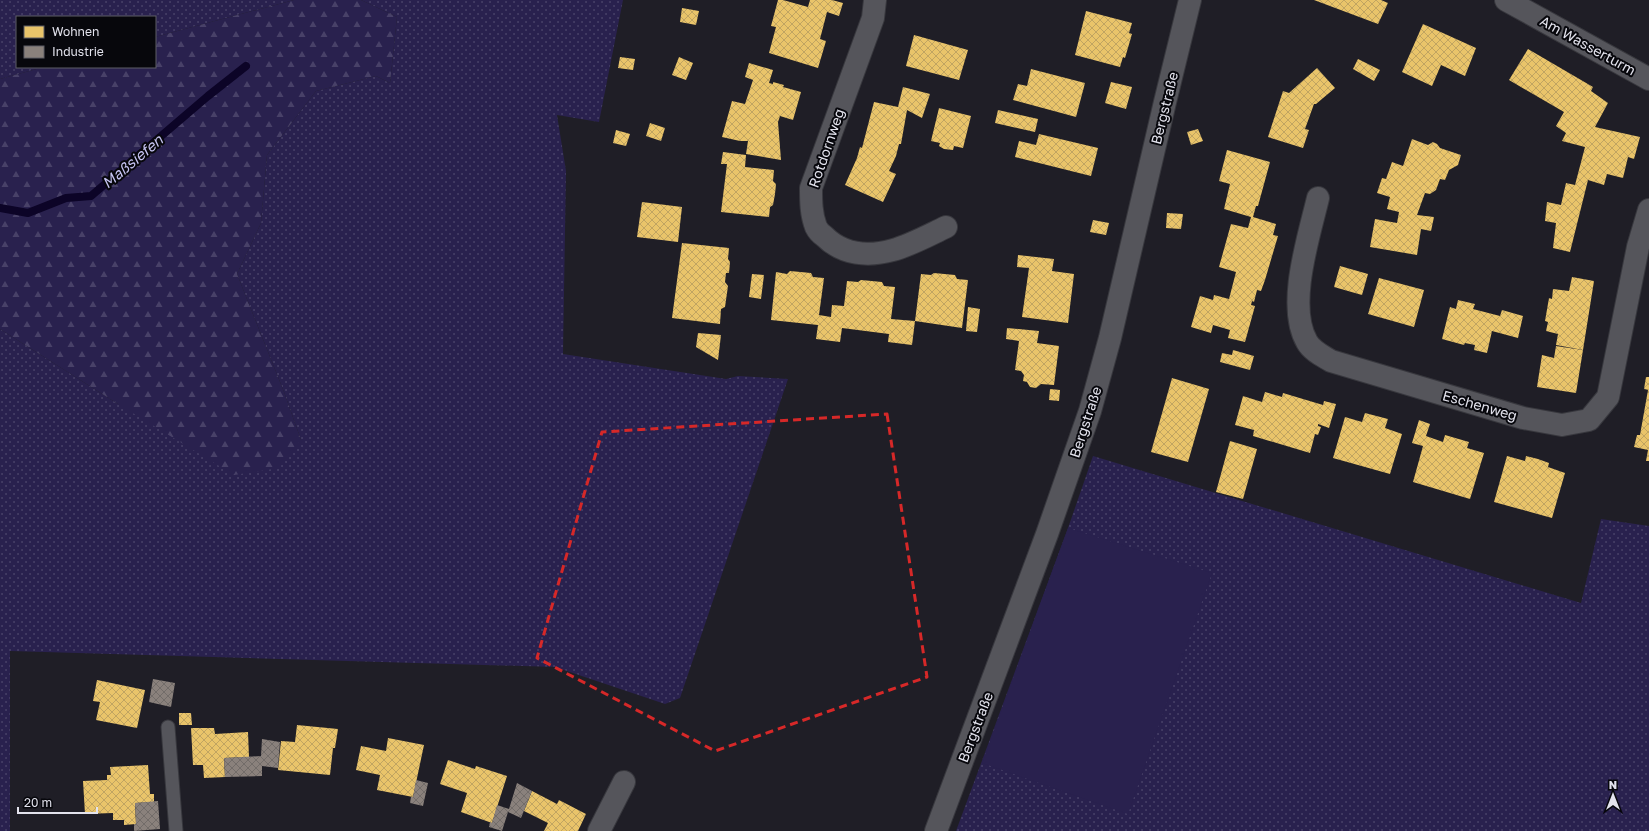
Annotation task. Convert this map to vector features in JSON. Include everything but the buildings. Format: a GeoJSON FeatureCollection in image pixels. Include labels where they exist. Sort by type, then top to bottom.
{"type":"FeatureCollection","features":[{"type":"Feature","properties":{"kind":"street","name":"Rotdornweg"},"geometry":{"type":"LineString","coordinates":[[875,0],[873,18],[811,188],[811,207],[817,229],[830,243],[842,250],[859,254],[876,254],[894,250],[946,227]]}},
{"type":"Feature","properties":{"kind":"street","name":"Bergstraße"},"geometry":{"type":"LineString","coordinates":[[936,831],[1047,534],[1090,411],[1110,338],[1190,0]]}},
{"type":"Feature","properties":{"kind":"street","name":"Am Wasserturm"},"geometry":{"type":"LineString","coordinates":[[1506,0],[1649,79]]}},
{"type":"Feature","properties":{"kind":"street","name":"Eschenweg"},"geometry":{"type":"LineString","coordinates":[[1318,198],[1306,247],[1298,299],[1298,312],[1307,342],[1319,354],[1331,361],[1454,398],[1523,418],[1562,425],[1589,420],[1608,397],[1638,247],[1649,210]]}},
{"type":"Feature","properties":{"kind":"street"},"geometry":{"type":"LineString","coordinates":[[599,831],[624,782]]}},
{"type":"Feature","properties":{"kind":"lane"},"geometry":{"type":"LineString","coordinates":[[168,727],[176,831]]}},
{"type":"Feature","properties":{"kind":"highlighted area"},"geometry":{"type":"Polygon","coordinates":[[[887,414],[927,677],[715,751],[537,658],[602,432],[887,414]]]}},
{"type":"Feature","properties":{"kind":"green space"},"geometry":{"type":"Polygon","coordinates":[[[0,0],[294,0],[156,37],[156,16],[16,16],[16,68],[40,68],[0,79],[0,0]]]}},
{"type":"Feature","properties":{"kind":"green space"},"geometry":{"type":"Polygon","coordinates":[[[294,0],[361,0],[397,17],[390,83],[376,76],[316,91],[267,155],[261,223],[237,274],[284,392],[301,440],[279,468],[234,475],[0,329],[0,79],[40,68],[156,68],[156,37],[294,0]]]}},
{"type":"Feature","properties":{"kind":"green space"},"geometry":{"type":"Polygon","coordinates":[[[361,0],[623,0],[599,122],[557,115],[566,171],[563,354],[726,379],[738,376],[788,379],[680,698],[665,704],[555,667],[10,651],[10,831],[0,831],[0,329],[118,404],[301,440],[284,392],[237,274],[261,223],[267,155],[316,91],[376,76],[390,83],[397,17],[361,0]]]}},
{"type":"Feature","properties":{"kind":"green space"},"geometry":{"type":"Polygon","coordinates":[[[1093,456],[1581,603],[1601,519],[1649,526],[1649,831],[956,831],[1068,528],[1093,456]]]}},
{"type":"Feature","properties":{"kind":"green space"},"geometry":{"type":"Polygon","coordinates":[[[1068,528],[1212,573],[1128,814],[982,763],[1068,528]]]}},
{"type":"Feature","properties":{"kind":"waterway","name":"Maßsiefen"},"geometry":{"type":"LineString","coordinates":[[0,208],[28,213],[66,198],[91,196],[208,96],[246,66]]}}]}
